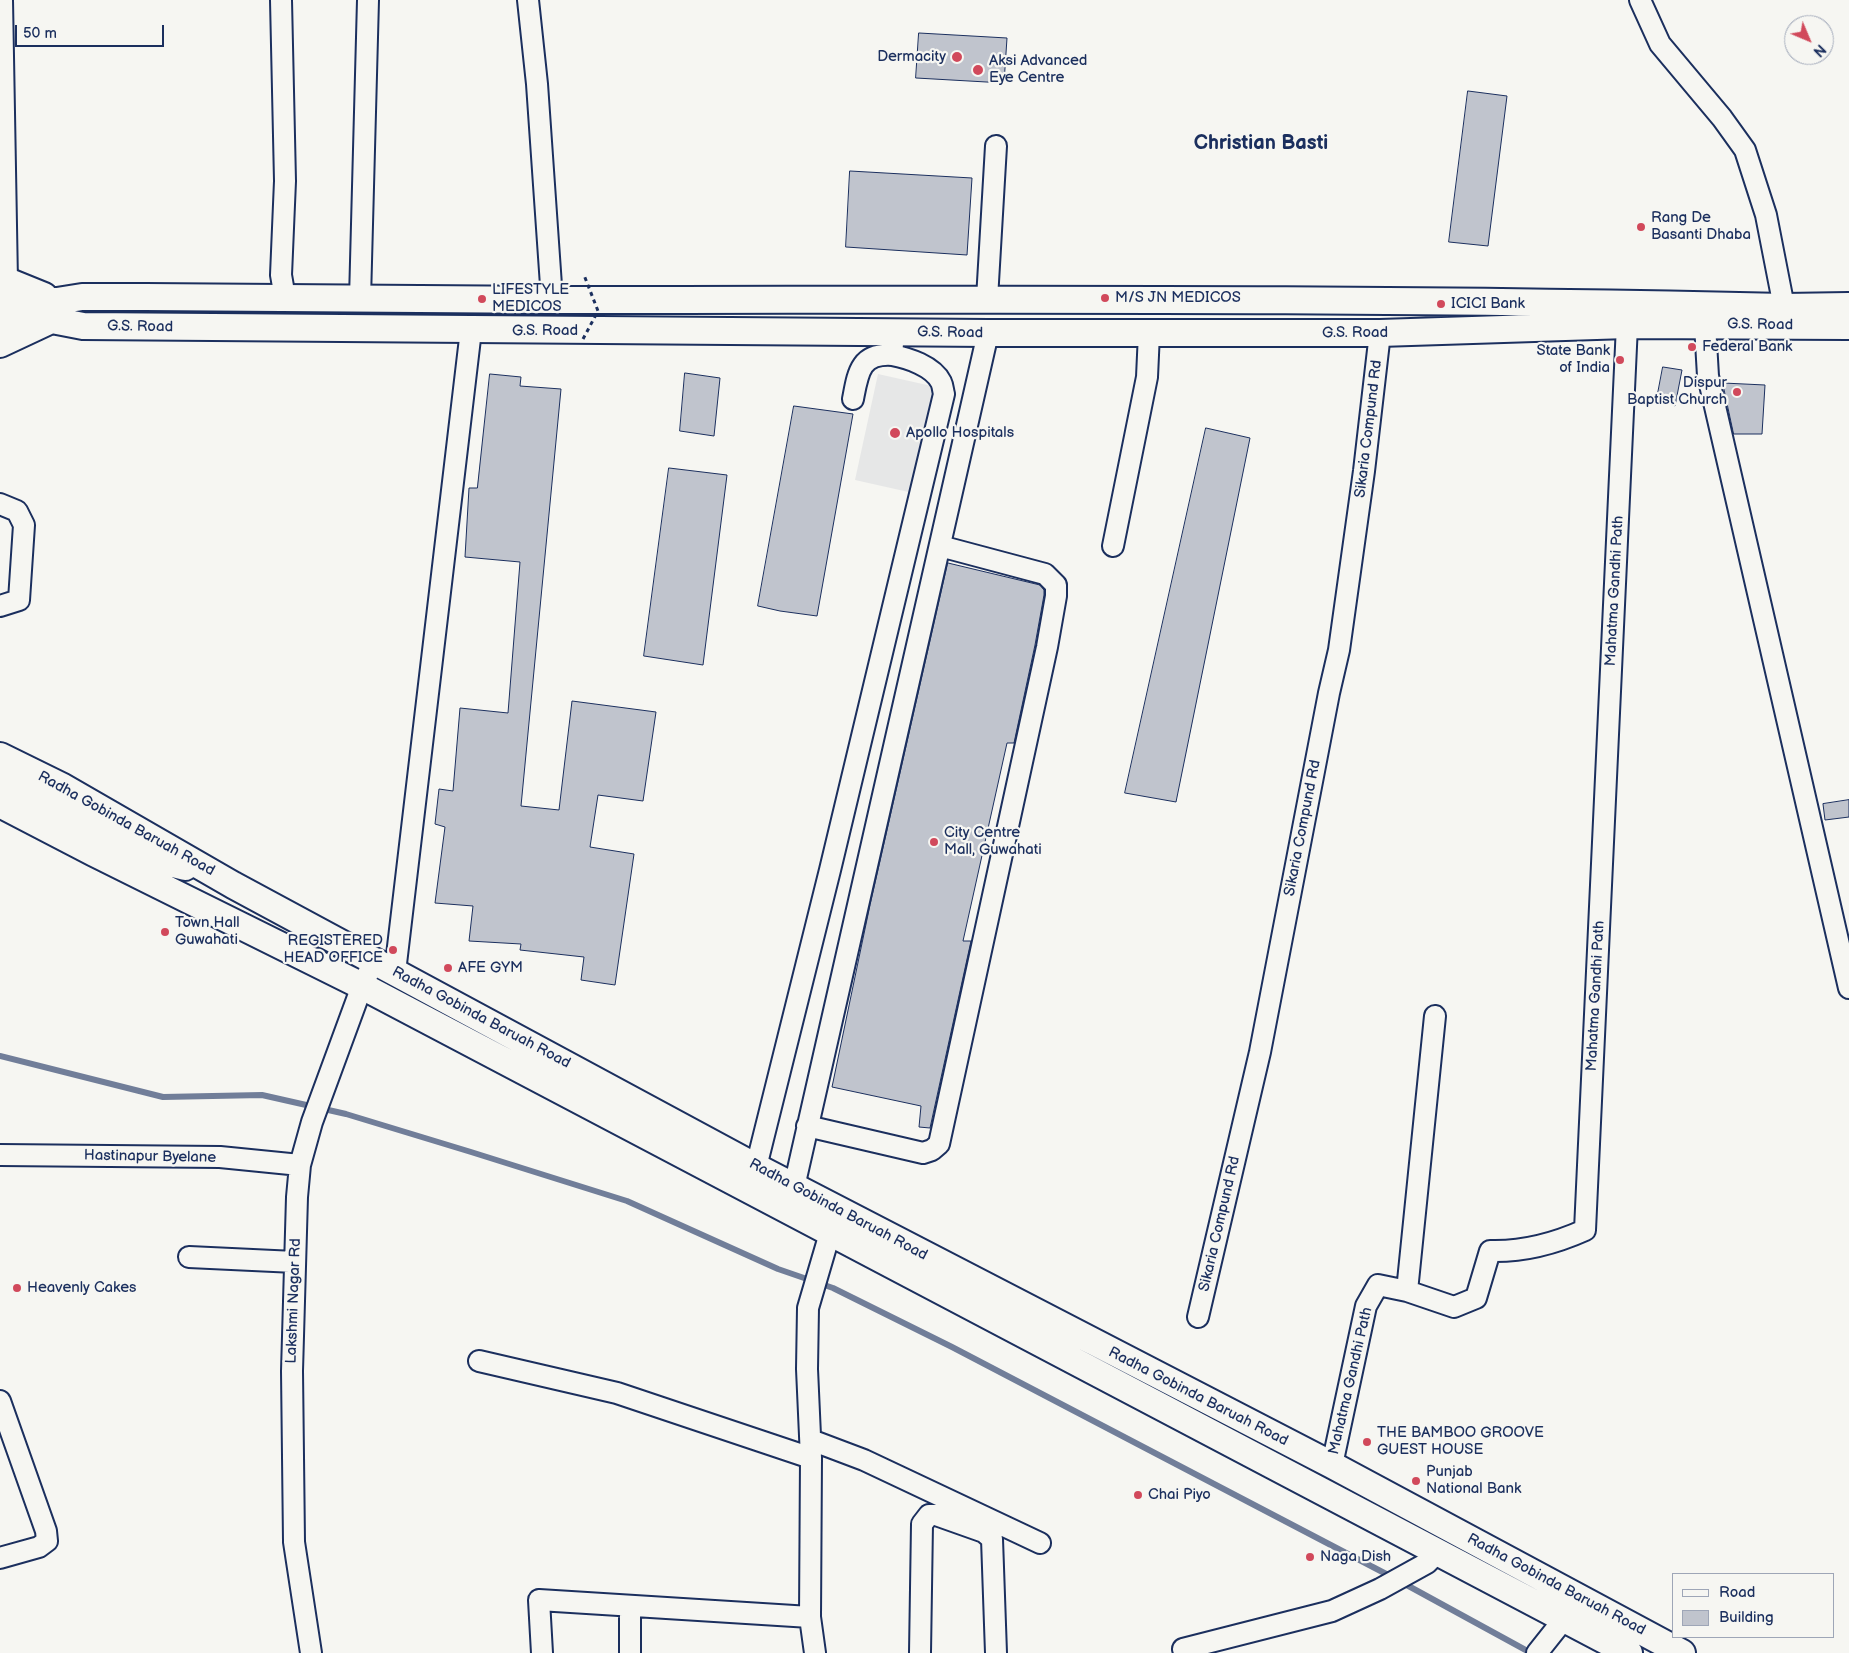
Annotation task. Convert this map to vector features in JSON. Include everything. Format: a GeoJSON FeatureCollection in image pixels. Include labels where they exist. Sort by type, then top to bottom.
{"type":"FeatureCollection","features":[{"type":"Feature","properties":{"kind":"main road","name":"G.S. Road"},"geometry":{"type":"LineString","coordinates":[[54,310],[82,297],[552,300],[987,299],[1784,307],[1849,306]]}},
{"type":"Feature","properties":{"kind":"main road"},"geometry":{"type":"LineString","coordinates":[[2,316],[54,310]]}},
{"type":"Feature","properties":{"kind":"main road"},"geometry":{"type":"LineString","coordinates":[[2,316],[54,310]]}},
{"type":"Feature","properties":{"kind":"main road","name":"G.S. Road"},"geometry":{"type":"LineString","coordinates":[[54,310],[83,326],[470,330],[902,345],[988,333],[1380,333],[1627,325],[1849,326]]}},
{"type":"Feature","properties":{"kind":"main road","name":"Radha Gobinda Baruah Road"},"geometry":{"type":"LineString","coordinates":[[0,756],[64,787],[218,876],[756,1167],[1332,1466],[1682,1653]]}},
{"type":"Feature","properties":{"kind":"main road"},"geometry":{"type":"LineString","coordinates":[[0,781],[142,854],[218,876]]}},
{"type":"Feature","properties":{"kind":"main road","name":"Radha Gobinda Baruah Road"},"geometry":{"type":"LineString","coordinates":[[0,804],[362,986],[1629,1653]]}},
{"type":"Feature","properties":{"kind":"main road"},"geometry":{"type":"LineString","coordinates":[[142,854],[200,906]]}},
{"type":"Feature","properties":{"kind":"street"},"geometry":{"type":"LineString","coordinates":[[2,0],[2,316]]}},
{"type":"Feature","properties":{"kind":"street"},"geometry":{"type":"LineString","coordinates":[[281,0],[285,181],[282,275],[285,298]]}},
{"type":"Feature","properties":{"kind":"street"},"geometry":{"type":"LineString","coordinates":[[360,299],[368,0]]}},
{"type":"Feature","properties":{"kind":"street"},"geometry":{"type":"LineString","coordinates":[[528,0],[537,84],[552,300]]}},
{"type":"Feature","properties":{"kind":"street"},"geometry":{"type":"LineString","coordinates":[[1640,0],[1660,44],[1722,118],[1745,150],[1766,215],[1784,307]]}},
{"type":"Feature","properties":{"kind":"street"},"geometry":{"type":"LineString","coordinates":[[987,299],[996,146]]}},
{"type":"Feature","properties":{"kind":"street","name":"Mahatma Gandhi Path"},"geometry":{"type":"LineString","coordinates":[[1332,1466],[1366,1306],[1378,1285],[1407,1291],[1454,1307],[1476,1298],[1490,1250],[1502,1251],[1562,1241],[1585,1230],[1627,325]]}},
{"type":"Feature","properties":{"kind":"street"},"geometry":{"type":"LineString","coordinates":[[1705,325],[1708,376],[1849,988]]}},
{"type":"Feature","properties":{"kind":"street","name":"Lakshmi Nagar Rd"},"geometry":{"type":"LineString","coordinates":[[311,1653],[294,1542],[292,1370],[297,1197],[300,1165],[321,1095],[362,986],[384,966],[442,574],[470,330]]}},
{"type":"Feature","properties":{"kind":"street"},"geometry":{"type":"LineString","coordinates":[[794,1187],[988,333]]}},
{"type":"Feature","properties":{"kind":"street"},"geometry":{"type":"LineString","coordinates":[[1113,546],[1147,377],[1149,333]]}},
{"type":"Feature","properties":{"kind":"street","name":"Sikaria Compund Rd"},"geometry":{"type":"LineString","coordinates":[[1198,1317],[1260,1052],[1328,693],[1339,650],[1364,471],[1380,333]]}},
{"type":"Feature","properties":{"kind":"street"},"geometry":{"type":"LineString","coordinates":[[756,1167],[830,870],[944,394],[941,383],[936,376],[902,345],[869,358],[859,372],[853,399]]}},
{"type":"Feature","properties":{"kind":"street"},"geometry":{"type":"LineString","coordinates":[[0,504],[17,511],[24,525],[19,600],[0,606]]}},
{"type":"Feature","properties":{"kind":"street"},"geometry":{"type":"LineString","coordinates":[[807,1126],[923,1153],[932,1150],[939,1144],[1047,647],[1056,596],[1056,585],[1045,574],[940,546]]}},
{"type":"Feature","properties":{"kind":"street"},"geometry":{"type":"LineString","coordinates":[[1407,1291],[1435,1016]]}},
{"type":"Feature","properties":{"kind":"street","name":"Hastinapur Byelane"},"geometry":{"type":"LineString","coordinates":[[0,1155],[220,1157],[300,1165]]}},
{"type":"Feature","properties":{"kind":"street"},"geometry":{"type":"LineString","coordinates":[[815,1653],[810,1617],[811,1449],[807,1370],[808,1308],[830,1233]]}},
{"type":"Feature","properties":{"kind":"street"},"geometry":{"type":"LineString","coordinates":[[189,1257],[295,1262]]}},
{"type":"Feature","properties":{"kind":"street"},"geometry":{"type":"LineString","coordinates":[[479,1361],[617,1393],[811,1449],[864,1460],[1040,1543]]}},
{"type":"Feature","properties":{"kind":"street"},"geometry":{"type":"LineString","coordinates":[[0,1401],[46,1531],[47,1541],[39,1546],[0,1558]]}},
{"type":"Feature","properties":{"kind":"street"},"geometry":{"type":"LineString","coordinates":[[920,1653],[922,1524],[929,1515],[936,1515],[984,1532],[992,1539],[996,1653]]}},
{"type":"Feature","properties":{"kind":"street"},"geometry":{"type":"LineString","coordinates":[[1183,1649],[1332,1611],[1384,1587],[1427,1563],[1438,1552]]}},
{"type":"Feature","properties":{"kind":"street"},"geometry":{"type":"LineString","coordinates":[[542,1653],[539,1600],[810,1617]]}},
{"type":"Feature","properties":{"kind":"street"},"geometry":{"type":"LineString","coordinates":[[630,1607],[630,1653]]}},
{"type":"Feature","properties":{"kind":"street"},"geometry":{"type":"LineString","coordinates":[[1543,1646],[1564,1619]]}},
{"type":"Feature","properties":{"kind":"path"},"geometry":{"type":"LineString","coordinates":[[583,338],[598,310],[584,275]]}},
{"type":"Feature","properties":{"kind":"shaded area","name":"Apollo Hospitals"},"geometry":{"type":"Polygon","coordinates":[[[878,374],[936,387],[913,493],[855,480],[878,374]]]}},
{"type":"Feature","properties":{"kind":"building"},"geometry":{"type":"Polygon","coordinates":[[[919,33],[1007,38],[1004,83],[916,78],[919,33]]]}},
{"type":"Feature","properties":{"kind":"building"},"geometry":{"type":"Polygon","coordinates":[[[1468,91],[1507,96],[1488,246],[1449,242],[1468,91]]]}},
{"type":"Feature","properties":{"kind":"building"},"geometry":{"type":"Polygon","coordinates":[[[850,171],[972,178],[967,255],[846,247],[850,171]]]}},
{"type":"Feature","properties":{"kind":"building"},"geometry":{"type":"Polygon","coordinates":[[[1663,367],[1682,370],[1675,406],[1658,393],[1663,367]]]}},
{"type":"Feature","properties":{"kind":"building"},"geometry":{"type":"Polygon","coordinates":[[[685,373],[720,378],[714,436],[680,431],[685,373]]]}},
{"type":"Feature","properties":{"kind":"building"},"geometry":{"type":"Polygon","coordinates":[[[490,374],[521,377],[520,386],[561,389],[521,806],[559,810],[572,701],[656,712],[643,801],[598,795],[590,847],[634,854],[615,985],[581,980],[584,957],[520,950],[521,944],[469,941],[473,906],[435,903],[445,827],[435,824],[439,789],[453,791],[460,708],[508,713],[520,562],[465,557],[469,488],[477,488],[490,374]]]}},
{"type":"Feature","properties":{"kind":"building"},"geometry":{"type":"Polygon","coordinates":[[[1723,383],[1765,385],[1762,434],[1734,434],[1723,383]]]}},
{"type":"Feature","properties":{"kind":"building"},"geometry":{"type":"Polygon","coordinates":[[[794,406],[853,414],[817,616],[758,606],[794,406]]]}},
{"type":"Feature","properties":{"kind":"building"},"geometry":{"type":"Polygon","coordinates":[[[1206,428],[1250,438],[1176,802],[1125,793],[1206,428]]]}},
{"type":"Feature","properties":{"kind":"building"},"geometry":{"type":"Polygon","coordinates":[[[669,468],[727,475],[703,665],[644,656],[669,468]]]}},
{"type":"Feature","properties":{"kind":"building","name":"City Centre Mall, Guwahati"},"geometry":{"type":"Polygon","coordinates":[[[948,563],[1040,585],[1044,590],[1044,595],[1014,743],[1007,743],[963,941],[971,941],[930,1128],[919,1127],[921,1106],[832,1087],[870,905],[948,563]]]}},
{"type":"Feature","properties":{"kind":"building"},"geometry":{"type":"Polygon","coordinates":[[[1849,800],[1849,817],[1825,820],[1823,804],[1849,800]]]}},
{"type":"Feature","properties":{"kind":"waterway"},"geometry":{"type":"LineString","coordinates":[[0,1056],[163,1097],[262,1095],[346,1114],[627,1201],[778,1269],[833,1288],[952,1347],[1392,1577],[1531,1653]]}},
{"type":"Feature","properties":{"kind":"place","name":"Dermacity"},"geometry":{"type":"Point","coordinates":[957,57]}},
{"type":"Feature","properties":{"kind":"place","name":"Aksi Advanced Eye Centre"},"geometry":{"type":"Point","coordinates":[978,70]}},
{"type":"Feature","properties":{"kind":"place","name":"Rang De Basanti Dhaba"},"geometry":{"type":"Point","coordinates":[1641,227]}},
{"type":"Feature","properties":{"kind":"place","name":"M/S JN MEDICOS"},"geometry":{"type":"Point","coordinates":[1105,298]}},
{"type":"Feature","properties":{"kind":"place","name":"LIFESTYLE MEDICOS"},"geometry":{"type":"Point","coordinates":[482,299]}},
{"type":"Feature","properties":{"kind":"place","name":"ICICI Bank"},"geometry":{"type":"Point","coordinates":[1441,304]}},
{"type":"Feature","properties":{"kind":"place","name":"Federal Bank"},"geometry":{"type":"Point","coordinates":[1692,347]}},
{"type":"Feature","properties":{"kind":"place","name":"State Bank of India"},"geometry":{"type":"Point","coordinates":[1620,360]}},
{"type":"Feature","properties":{"kind":"place","name":"Dispur Baptist Church"},"geometry":{"type":"Point","coordinates":[1737,392]}},
{"type":"Feature","properties":{"kind":"place","name":"Apollo Hospitals"},"geometry":{"type":"Point","coordinates":[895,433]}},
{"type":"Feature","properties":{"kind":"place","name":"City Centre Mall, Guwahati"},"geometry":{"type":"Point","coordinates":[934,842]}},
{"type":"Feature","properties":{"kind":"place","name":"Town Hall Guwahati"},"geometry":{"type":"Point","coordinates":[165,932]}},
{"type":"Feature","properties":{"kind":"place","name":"REGISTERED HEAD OFFICE"},"geometry":{"type":"Point","coordinates":[393,950]}},
{"type":"Feature","properties":{"kind":"place","name":"AFE GYM"},"geometry":{"type":"Point","coordinates":[448,968]}},
{"type":"Feature","properties":{"kind":"place","name":"Heavenly Cakes"},"geometry":{"type":"Point","coordinates":[17,1288]}},
{"type":"Feature","properties":{"kind":"place","name":"THE BAMBOO GROOVE GUEST HOUSE"},"geometry":{"type":"Point","coordinates":[1367,1442]}},
{"type":"Feature","properties":{"kind":"place","name":"Punjab National Bank"},"geometry":{"type":"Point","coordinates":[1416,1481]}},
{"type":"Feature","properties":{"kind":"place","name":"Chai Piyo"},"geometry":{"type":"Point","coordinates":[1138,1495]}},
{"type":"Feature","properties":{"kind":"place","name":"Naga Dish"},"geometry":{"type":"Point","coordinates":[1310,1557]}},
{"type":"Feature","properties":{"kind":"district","name":"Christian Basti"},"geometry":{"type":"Point","coordinates":[1261,144]}}]}
